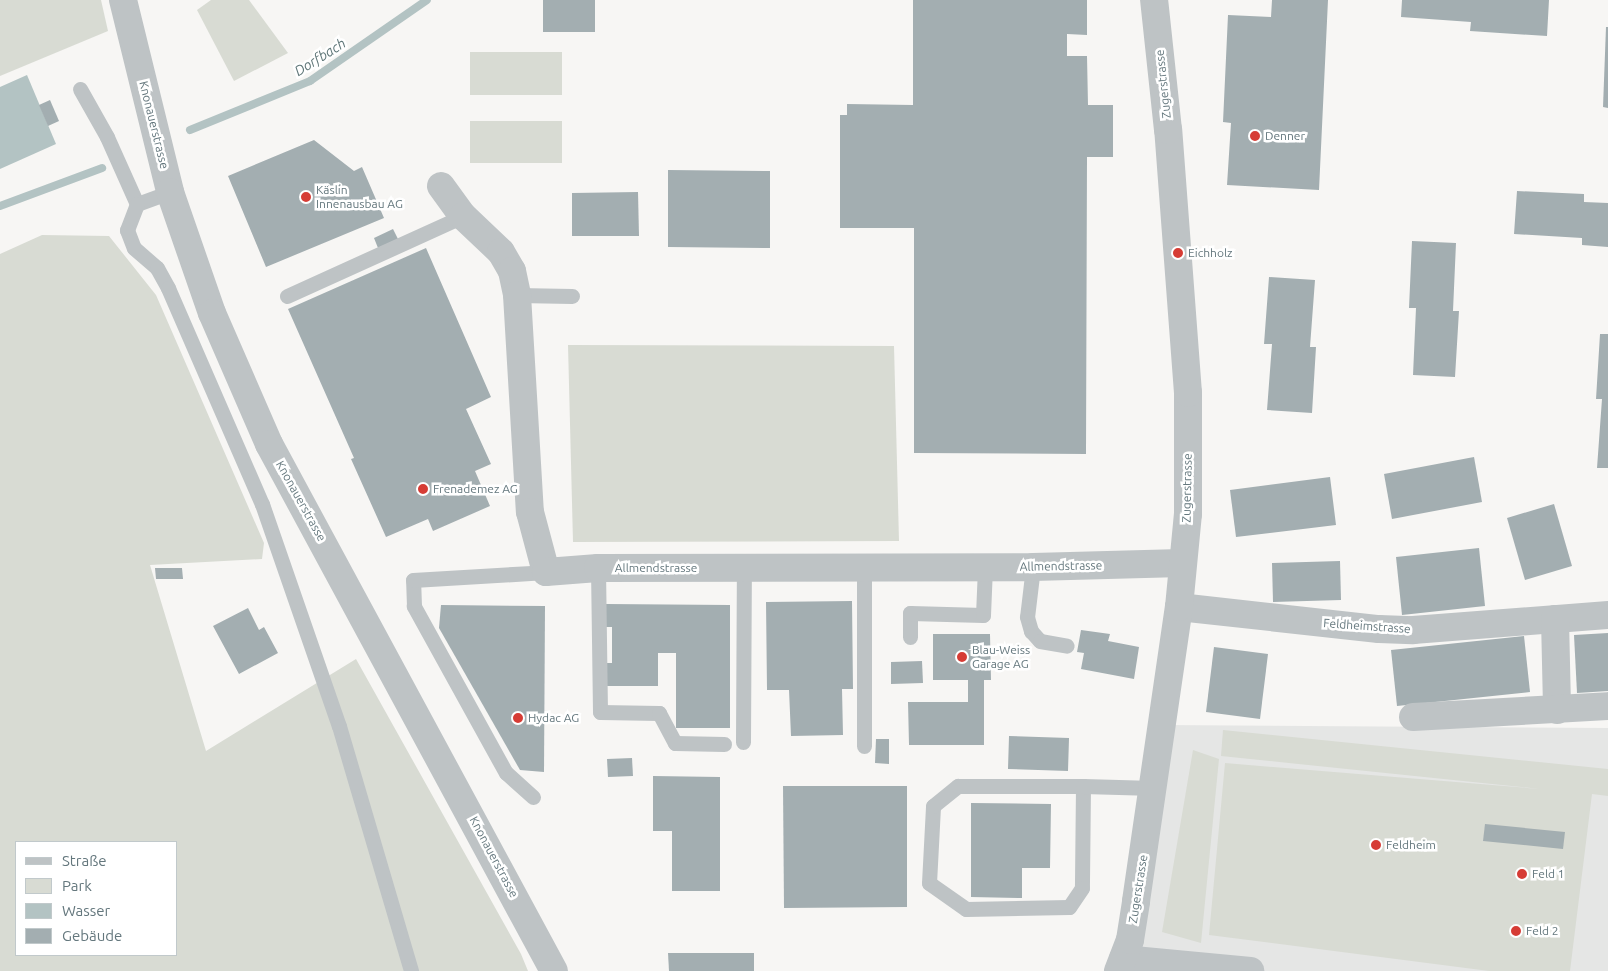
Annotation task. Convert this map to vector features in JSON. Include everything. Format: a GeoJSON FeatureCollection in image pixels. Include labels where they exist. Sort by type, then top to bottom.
{"type":"FeatureCollection","features":[{"type":"Feature","properties":{"kind":"street","name":"Knonauerstrasse"},"geometry":{"type":"LineString","coordinates":[[123,0],[170,192],[212,312],[269,444],[554,971]]}},
{"type":"Feature","properties":{"kind":"street","name":"Zugerstrasse"},"geometry":{"type":"LineString","coordinates":[[1121,965],[1130,940],[1154,788],[1178,607],[1188,514],[1188,394],[1169,139],[1154,0]]}},
{"type":"Feature","properties":{"kind":"street"},"geometry":{"type":"LineString","coordinates":[[441,186],[463,216],[500,252],[512,271],[517,295],[530,512],[546,572]]}},
{"type":"Feature","properties":{"kind":"street","name":"Allmendstrasse"},"geometry":{"type":"LineString","coordinates":[[546,572],[598,568],[1033,567],[1182,564]]}},
{"type":"Feature","properties":{"kind":"street","name":"Feldheimstrasse"},"geometry":{"type":"LineString","coordinates":[[1178,607],[1379,629],[1413,630],[1608,615]]}},
{"type":"Feature","properties":{"kind":"street"},"geometry":{"type":"LineString","coordinates":[[1555,619],[1557,710]]}},
{"type":"Feature","properties":{"kind":"street"},"geometry":{"type":"LineString","coordinates":[[1413,717],[1608,706]]}},
{"type":"Feature","properties":{"kind":"street"},"geometry":{"type":"LineString","coordinates":[[1121,965],[1250,971]]}},
{"type":"Feature","properties":{"kind":"lane"},"geometry":{"type":"LineString","coordinates":[[80,89],[107,137],[137,204],[127,230],[134,248],[157,268],[161,274],[262,504],[339,726],[411,971]]}},
{"type":"Feature","properties":{"kind":"lane"},"geometry":{"type":"LineString","coordinates":[[137,204],[170,192]]}},
{"type":"Feature","properties":{"kind":"lane"},"geometry":{"type":"LineString","coordinates":[[287,296],[463,216]]}},
{"type":"Feature","properties":{"kind":"lane"},"geometry":{"type":"LineString","coordinates":[[517,295],[572,296]]}},
{"type":"Feature","properties":{"kind":"lane"},"geometry":{"type":"LineString","coordinates":[[743,742],[744,567]]}},
{"type":"Feature","properties":{"kind":"lane"},"geometry":{"type":"LineString","coordinates":[[864,567],[864,746]]}},
{"type":"Feature","properties":{"kind":"lane"},"geometry":{"type":"LineString","coordinates":[[910,637],[910,613],[983,615],[985,567]]}},
{"type":"Feature","properties":{"kind":"lane"},"geometry":{"type":"LineString","coordinates":[[1033,567],[1027,617],[1031,631],[1040,641],[1068,646]]}},
{"type":"Feature","properties":{"kind":"lane"},"geometry":{"type":"LineString","coordinates":[[598,568],[600,712],[659,713],[675,743],[724,744]]}},
{"type":"Feature","properties":{"kind":"lane"},"geometry":{"type":"LineString","coordinates":[[533,797],[506,772],[414,606],[413,580],[546,572]]}},
{"type":"Feature","properties":{"kind":"lane"},"geometry":{"type":"LineString","coordinates":[[1083,786],[1082,888],[1068,906],[966,909],[929,883],[933,806],[958,786],[1083,786],[1154,788]]}},
{"type":"Feature","properties":{"kind":"shaded area","name":"Feldheim"},"geometry":{"type":"Polygon","coordinates":[[[1162,725],[1608,728],[1608,971],[1250,971],[1123,959],[1162,725]]]}},
{"type":"Feature","properties":{"kind":"green space"},"geometry":{"type":"Polygon","coordinates":[[[0,0],[101,0],[108,31],[0,76],[0,0]]]}},
{"type":"Feature","properties":{"kind":"green space"},"geometry":{"type":"Polygon","coordinates":[[[211,0],[249,0],[288,53],[234,81],[197,10],[211,0]]]}},
{"type":"Feature","properties":{"kind":"green space"},"geometry":{"type":"Polygon","coordinates":[[[470,52],[562,52],[562,95],[470,95],[470,52]]]}},
{"type":"Feature","properties":{"kind":"green space"},"geometry":{"type":"Polygon","coordinates":[[[470,121],[562,121],[562,163],[470,163],[470,121]]]}},
{"type":"Feature","properties":{"kind":"green space"},"geometry":{"type":"Polygon","coordinates":[[[42,235],[109,236],[156,295],[264,543],[262,559],[150,565],[206,751],[356,659],[521,954],[528,971],[0,971],[0,254],[42,235]]]}},
{"type":"Feature","properties":{"kind":"green space"},"geometry":{"type":"Polygon","coordinates":[[[568,345],[894,346],[899,541],[573,542],[568,345]]]}},
{"type":"Feature","properties":{"kind":"green space","name":"Feldheim"},"geometry":{"type":"Polygon","coordinates":[[[1223,730],[1608,769],[1608,796],[1592,794],[1570,971],[1489,971],[1209,935],[1225,763],[1540,789],[1221,756],[1223,730]]]}},
{"type":"Feature","properties":{"kind":"green space"},"geometry":{"type":"Polygon","coordinates":[[[1193,750],[1219,759],[1201,943],[1162,932],[1193,750]]]}},
{"type":"Feature","properties":{"kind":"water"},"geometry":{"type":"Polygon","coordinates":[[[27,75],[56,144],[0,169],[0,87],[27,75]]]}},
{"type":"Feature","properties":{"kind":"building"},"geometry":{"type":"Polygon","coordinates":[[[543,0],[595,0],[595,32],[543,32],[543,0]]]}},
{"type":"Feature","properties":{"kind":"building"},"geometry":{"type":"Polygon","coordinates":[[[913,0],[1087,0],[1087,35],[1067,34],[1067,56],[1087,56],[1088,105],[1113,105],[1113,157],[1087,157],[1086,454],[914,453],[914,228],[840,228],[840,115],[847,115],[847,104],[913,105],[913,0]]]}},
{"type":"Feature","properties":{"kind":"building"},"geometry":{"type":"Polygon","coordinates":[[[1272,0],[1328,0],[1319,190],[1227,185],[1231,123],[1223,122],[1228,15],[1271,17],[1272,0]]]}},
{"type":"Feature","properties":{"kind":"building"},"geometry":{"type":"Polygon","coordinates":[[[1402,0],[1549,0],[1547,36],[1470,31],[1471,22],[1401,17],[1402,0]]]}},
{"type":"Feature","properties":{"kind":"building"},"geometry":{"type":"Polygon","coordinates":[[[1606,27],[1608,27],[1608,108],[1603,107],[1606,27]]]}},
{"type":"Feature","properties":{"kind":"building"},"geometry":{"type":"Polygon","coordinates":[[[50,100],[59,121],[48,126],[39,105],[50,100]]]}},
{"type":"Feature","properties":{"kind":"building","name":"Käslin Innenausbau AG"},"geometry":{"type":"Polygon","coordinates":[[[314,140],[354,171],[362,167],[384,218],[266,267],[228,176],[314,140]]]}},
{"type":"Feature","properties":{"kind":"building"},"geometry":{"type":"Polygon","coordinates":[[[668,170],[770,171],[770,248],[668,247],[668,170]]]}},
{"type":"Feature","properties":{"kind":"building"},"geometry":{"type":"Polygon","coordinates":[[[1517,191],[1584,194],[1584,202],[1608,203],[1608,247],[1582,245],[1582,238],[1514,234],[1517,191]]]}},
{"type":"Feature","properties":{"kind":"building"},"geometry":{"type":"Polygon","coordinates":[[[638,192],[639,236],[572,236],[572,193],[638,192]]]}},
{"type":"Feature","properties":{"kind":"building"},"geometry":{"type":"Polygon","coordinates":[[[393,229],[398,239],[378,248],[374,238],[393,229]]]}},
{"type":"Feature","properties":{"kind":"building"},"geometry":{"type":"Polygon","coordinates":[[[1412,241],[1456,243],[1453,311],[1459,311],[1455,377],[1413,375],[1416,308],[1409,308],[1412,241]]]}},
{"type":"Feature","properties":{"kind":"building"},"geometry":{"type":"Polygon","coordinates":[[[426,248],[491,397],[466,409],[491,464],[475,471],[490,506],[433,531],[428,519],[386,537],[351,459],[354,458],[288,309],[426,248]]]}},
{"type":"Feature","properties":{"kind":"building"},"geometry":{"type":"Polygon","coordinates":[[[1269,277],[1315,280],[1310,347],[1316,347],[1312,413],[1267,410],[1272,344],[1264,344],[1269,277]]]}},
{"type":"Feature","properties":{"kind":"building"},"geometry":{"type":"Polygon","coordinates":[[[1600,334],[1608,334],[1608,468],[1597,468],[1602,399],[1596,399],[1600,334]]]}},
{"type":"Feature","properties":{"kind":"building"},"geometry":{"type":"Polygon","coordinates":[[[1474,457],[1482,502],[1392,519],[1384,474],[1474,457]]]}},
{"type":"Feature","properties":{"kind":"building"},"geometry":{"type":"Polygon","coordinates":[[[1330,477],[1336,525],[1236,537],[1230,490],[1330,477]]]}},
{"type":"Feature","properties":{"kind":"building"},"geometry":{"type":"Polygon","coordinates":[[[1554,504],[1572,566],[1525,580],[1507,518],[1554,504]]]}},
{"type":"Feature","properties":{"kind":"building"},"geometry":{"type":"Polygon","coordinates":[[[1479,548],[1485,606],[1402,615],[1396,557],[1479,548]]]}},
{"type":"Feature","properties":{"kind":"building"},"geometry":{"type":"Polygon","coordinates":[[[1340,561],[1341,600],[1273,602],[1272,563],[1340,561]]]}},
{"type":"Feature","properties":{"kind":"building"},"geometry":{"type":"Polygon","coordinates":[[[155,568],[182,568],[183,579],[156,579],[155,568]]]}},
{"type":"Feature","properties":{"kind":"building"},"geometry":{"type":"Polygon","coordinates":[[[852,601],[853,689],[842,689],[843,735],[791,736],[789,690],[767,690],[766,602],[852,601]]]}},
{"type":"Feature","properties":{"kind":"building"},"geometry":{"type":"Polygon","coordinates":[[[606,604],[730,605],[730,728],[676,728],[676,653],[658,653],[658,686],[606,686],[606,663],[612,663],[612,627],[605,627],[606,604]]]}},
{"type":"Feature","properties":{"kind":"building","name":"Hydac AG"},"geometry":{"type":"Polygon","coordinates":[[[441,605],[545,606],[544,772],[520,770],[439,628],[441,605]]]}},
{"type":"Feature","properties":{"kind":"building"},"geometry":{"type":"Polygon","coordinates":[[[248,608],[259,630],[264,627],[278,653],[239,674],[213,626],[248,608]]]}},
{"type":"Feature","properties":{"kind":"building"},"geometry":{"type":"Polygon","coordinates":[[[1081,630],[1110,634],[1108,641],[1139,647],[1134,679],[1081,669],[1084,653],[1077,652],[1081,630]]]}},
{"type":"Feature","properties":{"kind":"building"},"geometry":{"type":"Polygon","coordinates":[[[1608,633],[1608,691],[1577,693],[1574,635],[1608,633]]]}},
{"type":"Feature","properties":{"kind":"building"},"geometry":{"type":"Polygon","coordinates":[[[933,634],[990,634],[991,680],[984,680],[984,745],[909,745],[908,702],[968,702],[968,680],[933,680],[933,634]]]}},
{"type":"Feature","properties":{"kind":"building"},"geometry":{"type":"Polygon","coordinates":[[[1524,636],[1530,692],[1397,706],[1391,650],[1524,636]]]}},
{"type":"Feature","properties":{"kind":"building"},"geometry":{"type":"Polygon","coordinates":[[[1214,647],[1268,654],[1260,719],[1206,712],[1214,647]]]}},
{"type":"Feature","properties":{"kind":"building"},"geometry":{"type":"Polygon","coordinates":[[[922,661],[923,683],[891,684],[891,662],[922,661]]]}},
{"type":"Feature","properties":{"kind":"building"},"geometry":{"type":"Polygon","coordinates":[[[1009,736],[1069,738],[1068,771],[1008,769],[1009,736]]]}},
{"type":"Feature","properties":{"kind":"building"},"geometry":{"type":"Polygon","coordinates":[[[876,739],[889,739],[889,764],[875,763],[876,739]]]}},
{"type":"Feature","properties":{"kind":"building"},"geometry":{"type":"Polygon","coordinates":[[[632,758],[633,776],[608,777],[607,759],[632,758]]]}},
{"type":"Feature","properties":{"kind":"building"},"geometry":{"type":"Polygon","coordinates":[[[653,776],[720,777],[720,891],[672,891],[672,831],[653,831],[653,776]]]}},
{"type":"Feature","properties":{"kind":"building"},"geometry":{"type":"Polygon","coordinates":[[[783,786],[907,786],[907,907],[784,908],[783,786]]]}},
{"type":"Feature","properties":{"kind":"building"},"geometry":{"type":"Polygon","coordinates":[[[971,803],[1051,804],[1050,868],[1022,868],[1022,898],[971,897],[971,803]]]}},
{"type":"Feature","properties":{"kind":"building"},"geometry":{"type":"Polygon","coordinates":[[[1485,824],[1565,832],[1563,849],[1483,841],[1485,824]]]}},
{"type":"Feature","properties":{"kind":"building"},"geometry":{"type":"Polygon","coordinates":[[[668,953],[754,953],[754,971],[669,971],[668,953]]]}},
{"type":"Feature","properties":{"kind":"waterway","name":"Dorfbach"},"geometry":{"type":"LineString","coordinates":[[190,130],[310,81],[427,0]]}},
{"type":"Feature","properties":{"kind":"waterway","name":"Dorfbach"},"geometry":{"type":"LineString","coordinates":[[0,206],[102,168]]}},
{"type":"Feature","properties":{"kind":"place","name":"Denner"},"geometry":{"type":"Point","coordinates":[1255,136]}},
{"type":"Feature","properties":{"kind":"place","name":"Käslin Innenausbau AG"},"geometry":{"type":"Point","coordinates":[306,197]}},
{"type":"Feature","properties":{"kind":"place","name":"Eichholz"},"geometry":{"type":"Point","coordinates":[1178,253]}},
{"type":"Feature","properties":{"kind":"place","name":"Frenademez AG"},"geometry":{"type":"Point","coordinates":[423,489]}},
{"type":"Feature","properties":{"kind":"place","name":"Blau-Weiss Garage AG"},"geometry":{"type":"Point","coordinates":[962,657]}},
{"type":"Feature","properties":{"kind":"place","name":"Hydac AG"},"geometry":{"type":"Point","coordinates":[518,718]}},
{"type":"Feature","properties":{"kind":"place","name":"Feldheim"},"geometry":{"type":"Point","coordinates":[1376,845]}},
{"type":"Feature","properties":{"kind":"place","name":"Feld 1"},"geometry":{"type":"Point","coordinates":[1522,874]}},
{"type":"Feature","properties":{"kind":"place","name":"Feld 2"},"geometry":{"type":"Point","coordinates":[1516,931]}}]}
